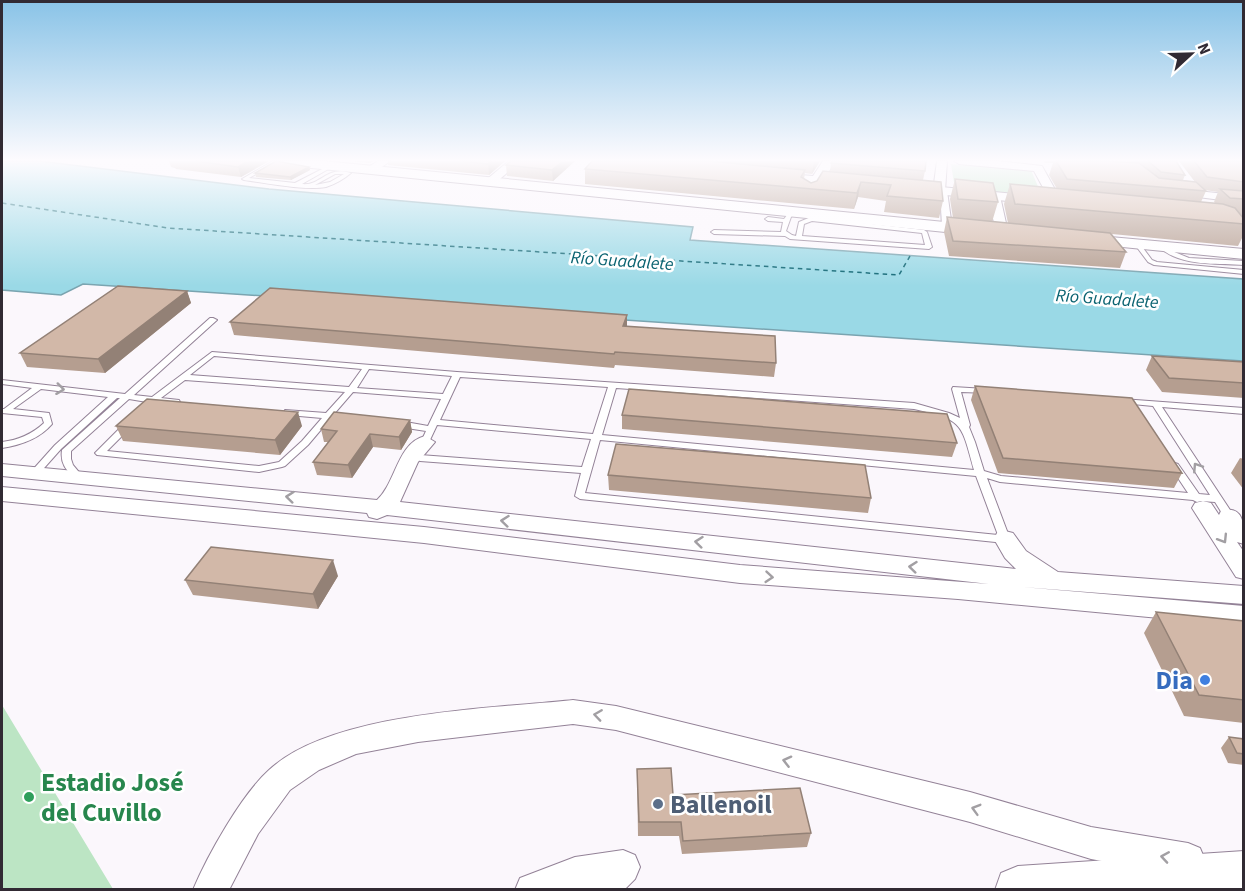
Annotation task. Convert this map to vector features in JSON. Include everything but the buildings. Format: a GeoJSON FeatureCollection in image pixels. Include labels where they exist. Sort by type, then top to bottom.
{"type":"FeatureCollection","features":[{"type":"Feature","properties":{"kind":"main road"},"geometry":{"type":"LineString","coordinates":[[1018,890],[1244,874]]}},
{"type":"Feature","properties":{"kind":"street"},"geometry":{"type":"LineString","coordinates":[[686,203],[790,216],[1008,233],[996,203]]}},
{"type":"Feature","properties":{"kind":"street"},"geometry":{"type":"LineString","coordinates":[[790,216],[800,203]]}},
{"type":"Feature","properties":{"kind":"street"},"geometry":{"type":"LineString","coordinates":[[943,203],[947,227]]}},
{"type":"Feature","properties":{"kind":"street"},"geometry":{"type":"LineString","coordinates":[[1058,203],[1062,203]]}},
{"type":"Feature","properties":{"kind":"street"},"geometry":{"type":"LineString","coordinates":[[1203,203],[1211,210]]}},
{"type":"Feature","properties":{"kind":"street"},"geometry":{"type":"LineString","coordinates":[[1070,238],[1244,254]]}},
{"type":"Feature","properties":{"kind":"street"},"geometry":{"type":"LineString","coordinates":[[30,473],[34,481],[53,491],[359,519],[389,508],[427,438]]}},
{"type":"Feature","properties":{"kind":"street"},"geometry":{"type":"LineString","coordinates":[[2,470],[389,508],[998,576],[1244,595]]}},
{"type":"Feature","properties":{"kind":"street"},"geometry":{"type":"LineString","coordinates":[[2,482],[30,473]]}},
{"type":"Feature","properties":{"kind":"street"},"geometry":{"type":"LineString","coordinates":[[2,494],[413,534],[740,574],[1244,616]]}},
{"type":"Feature","properties":{"kind":"street"},"geometry":{"type":"LineString","coordinates":[[389,508],[399,520],[420,525],[740,574]]}},
{"type":"Feature","properties":{"kind":"street"},"geometry":{"type":"LineString","coordinates":[[1222,515],[1244,571]]}},
{"type":"Feature","properties":{"kind":"street"},"geometry":{"type":"LineString","coordinates":[[1005,539],[1009,548],[1024,565],[1052,577],[1074,582]]}},
{"type":"Feature","properties":{"kind":"street"},"geometry":{"type":"LineString","coordinates":[[900,586],[947,584],[1022,587],[1244,608]]}},
{"type":"Feature","properties":{"kind":"street"},"geometry":{"type":"LineString","coordinates":[[210,890],[247,823],[279,780],[308,760],[354,741],[408,731],[573,712],[639,723],[970,807],[1091,843],[1244,869]]}},
{"type":"Feature","properties":{"kind":"street"},"geometry":{"type":"LineString","coordinates":[[532,890],[575,874],[623,867],[600,890]]}},
{"type":"Feature","properties":{"kind":"lane"},"geometry":{"type":"LineString","coordinates":[[768,219],[790,216],[784,234]]}},
{"type":"Feature","properties":{"kind":"lane"},"geometry":{"type":"LineString","coordinates":[[714,232],[784,234],[799,237],[825,240],[871,244],[929,246],[924,232],[811,219],[801,223],[799,237]]}},
{"type":"Feature","properties":{"kind":"lane"},"geometry":{"type":"LineString","coordinates":[[825,240],[828,221]]}},
{"type":"Feature","properties":{"kind":"lane"},"geometry":{"type":"LineString","coordinates":[[854,242],[855,224]]}},
{"type":"Feature","properties":{"kind":"lane"},"geometry":{"type":"LineString","coordinates":[[871,244],[872,226]]}},
{"type":"Feature","properties":{"kind":"lane"},"geometry":{"type":"LineString","coordinates":[[897,246],[898,229]]}},
{"type":"Feature","properties":{"kind":"lane"},"geometry":{"type":"LineString","coordinates":[[1138,245],[1155,264],[1244,272]]}},
{"type":"Feature","properties":{"kind":"lane"},"geometry":{"type":"LineString","coordinates":[[1162,247],[1170,254],[1181,258],[1244,263]]}},
{"type":"Feature","properties":{"kind":"lane"},"geometry":{"type":"LineString","coordinates":[[78,477],[68,467],[65,459],[67,450],[213,320]]}},
{"type":"Feature","properties":{"kind":"lane"},"geometry":{"type":"LineString","coordinates":[[139,415],[154,400],[212,354],[457,374],[914,406],[951,414],[966,425]]}},
{"type":"Feature","properties":{"kind":"lane"},"geometry":{"type":"LineString","coordinates":[[131,422],[100,453],[259,469],[282,465],[305,443],[351,390],[367,367]]}},
{"type":"Feature","properties":{"kind":"lane"},"geometry":{"type":"LineString","coordinates":[[427,438],[457,374]]}},
{"type":"Feature","properties":{"kind":"lane"},"geometry":{"type":"LineString","coordinates":[[183,377],[445,398]]}},
{"type":"Feature","properties":{"kind":"lane"},"geometry":{"type":"LineString","coordinates":[[2,382],[189,403]]}},
{"type":"Feature","properties":{"kind":"lane"},"geometry":{"type":"LineString","coordinates":[[613,385],[580,496],[1005,539],[980,473],[956,389],[991,392]]}},
{"type":"Feature","properties":{"kind":"lane"},"geometry":{"type":"LineString","coordinates":[[4,411],[40,386]]}},
{"type":"Feature","properties":{"kind":"lane"},"geometry":{"type":"LineString","coordinates":[[30,473],[115,395]]}},
{"type":"Feature","properties":{"kind":"lane"},"geometry":{"type":"LineString","coordinates":[[1108,400],[1244,411]]}},
{"type":"Feature","properties":{"kind":"lane"},"geometry":{"type":"LineString","coordinates":[[1131,402],[1138,411]]}},
{"type":"Feature","properties":{"kind":"lane"},"geometry":{"type":"LineString","coordinates":[[1155,404],[1222,515]]}},
{"type":"Feature","properties":{"kind":"lane"},"geometry":{"type":"LineString","coordinates":[[2,445],[22,442],[39,434],[48,424],[46,415],[4,411]]}},
{"type":"Feature","properties":{"kind":"lane"},"geometry":{"type":"LineString","coordinates":[[281,411],[347,418]]}},
{"type":"Feature","properties":{"kind":"lane"},"geometry":{"type":"LineString","coordinates":[[387,423],[427,438],[586,470]]}},
{"type":"Feature","properties":{"kind":"lane"},"geometry":{"type":"LineString","coordinates":[[427,438],[598,437],[980,473],[999,479],[1222,515]]}},
{"type":"Feature","properties":{"kind":"lane"},"geometry":{"type":"LineString","coordinates":[[1170,458],[1222,515]]}},
{"type":"Feature","properties":{"kind":"green space","name":"Estadio José del Cuvillo"},"geometry":{"type":"Polygon","coordinates":[[[2,705],[113,889],[2,889],[2,705]]]}},
{"type":"Feature","properties":{"kind":"water","name":"Río Guadalete"},"geometry":{"type":"Polygon","coordinates":[[[2,203],[421,203],[693,227],[690,240],[1243,279],[1243,361],[83,284],[61,295],[2,290],[2,203]]]}},
{"type":"Feature","properties":{"kind":"ferry route"},"geometry":{"type":"LineString","coordinates":[[2,203],[168,228],[899,275],[910,256]]}},
{"type":"Feature","properties":{"kind":"place","name":"Dia"},"geometry":{"type":"Point","coordinates":[1205,680]}},
{"type":"Feature","properties":{"kind":"place","name":"Estadio José del Cuvillo"},"geometry":{"type":"Point","coordinates":[29,797]}},
{"type":"Feature","properties":{"kind":"place","name":"Ballenoil"},"geometry":{"type":"Point","coordinates":[658,804]}}]}
